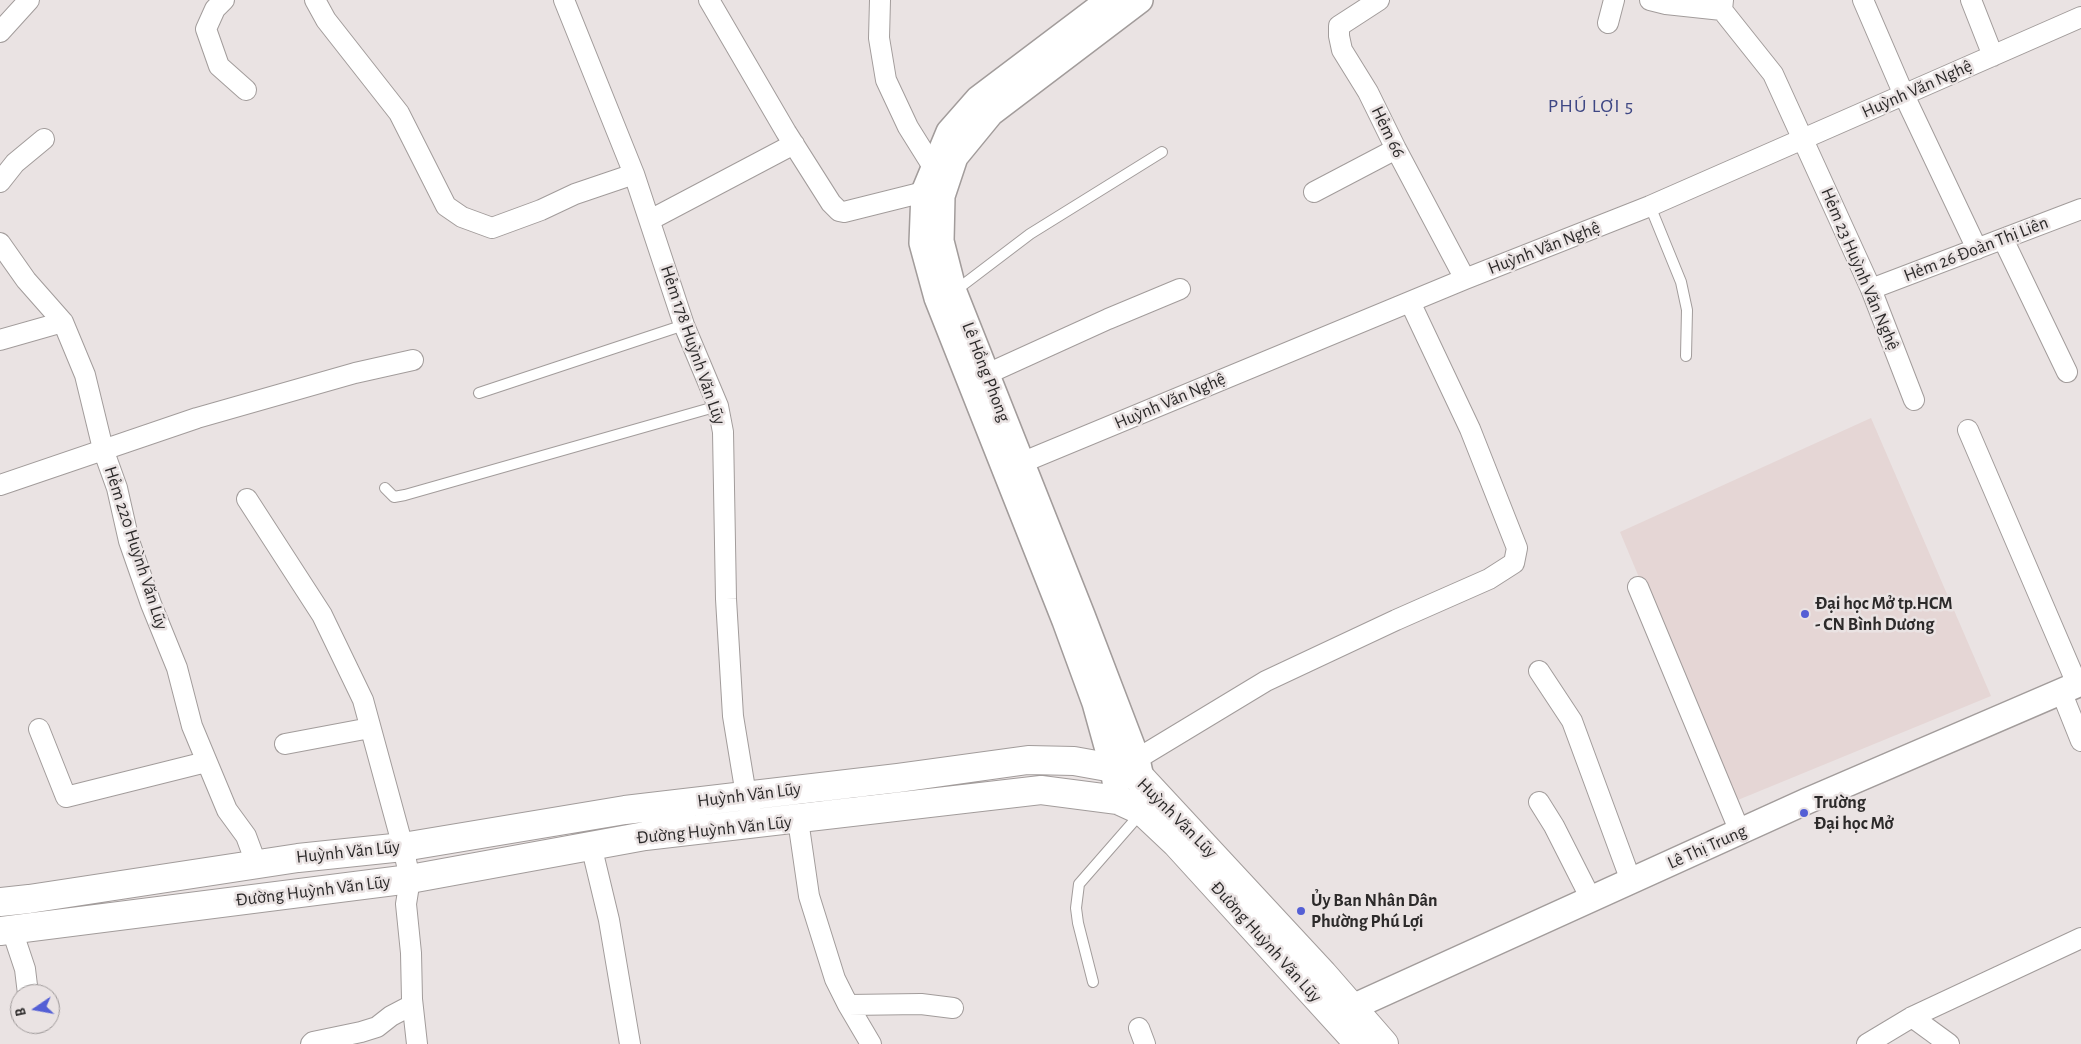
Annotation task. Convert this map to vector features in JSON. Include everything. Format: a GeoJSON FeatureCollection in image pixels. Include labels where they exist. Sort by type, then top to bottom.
{"type":"FeatureCollection","features":[{"type":"Feature","properties":{"kind":"main road","name":"Huỳnh Văn Lũy"},"geometry":{"type":"LineString","coordinates":[[0,902],[256,863],[403,847],[626,810],[898,778],[1028,760],[1074,761],[1130,768],[1345,1014],[1384,1044]]}},
{"type":"Feature","properties":{"kind":"main road","name":"Đường Huỳnh Văn Lũy"},"geometry":{"type":"LineString","coordinates":[[6,930],[410,879],[645,836],[798,820],[1041,790],[1130,806],[1176,843],[1345,1014]]}},
{"type":"Feature","properties":{"kind":"main road","name":"Huỳnh Văn Lũy"},"geometry":{"type":"LineString","coordinates":[[1345,1014],[1359,1044]]}},
{"type":"Feature","properties":{"kind":"street"},"geometry":{"type":"LineString","coordinates":[[0,32],[29,0]]}},
{"type":"Feature","properties":{"kind":"street"},"geometry":{"type":"LineString","coordinates":[[224,0],[215,9],[206,28],[219,66],[246,90]]}},
{"type":"Feature","properties":{"kind":"street"},"geometry":{"type":"LineString","coordinates":[[315,0],[326,20],[399,113],[446,206],[462,217],[492,228],[541,210],[575,194],[634,174]]}},
{"type":"Feature","properties":{"kind":"street","name":"Hẻm 178 Huỳnh Văn Lũy"},"geometry":{"type":"LineString","coordinates":[[564,0],[634,174],[684,325],[718,406],[724,432],[726,599],[733,716],[746,795],[756,824]]}},
{"type":"Feature","properties":{"kind":"street"},"geometry":{"type":"LineString","coordinates":[[709,0],[831,204],[839,211],[844,212],[924,192]]}},
{"type":"Feature","properties":{"kind":"street"},"geometry":{"type":"LineString","coordinates":[[880,0],[879,38],[886,80],[908,127],[933,167]]}},
{"type":"Feature","properties":{"kind":"street","name":"Lê Hồng Phong"},"geometry":{"type":"LineString","coordinates":[[1013,466],[937,298],[922,243],[924,192],[949,132],[978,99],[1108,0]]}},
{"type":"Feature","properties":{"kind":"street","name":"Lê Hồng Phong"},"geometry":{"type":"LineString","coordinates":[[1130,806],[1130,768],[1095,703],[1013,466],[987,374],[954,292],[941,241],[942,196],[955,157],[991,113],[1140,0]]}},
{"type":"Feature","properties":{"kind":"street","name":"Hẻm 66"},"geometry":{"type":"LineString","coordinates":[[1379,0],[1339,26],[1342,50],[1368,92],[1465,279]]}},
{"type":"Feature","properties":{"kind":"street"},"geometry":{"type":"LineString","coordinates":[[1608,22],[1614,0]]}},
{"type":"Feature","properties":{"kind":"street"},"geometry":{"type":"LineString","coordinates":[[1650,0],[1666,4],[1723,5]]}},
{"type":"Feature","properties":{"kind":"street"},"geometry":{"type":"LineString","coordinates":[[1863,0],[1904,95],[1977,249]]}},
{"type":"Feature","properties":{"kind":"street"},"geometry":{"type":"LineString","coordinates":[[1971,0],[1993,56]]}},
{"type":"Feature","properties":{"kind":"street","name":"Hẻm 23 Huỳnh Văn Nghệ"},"geometry":{"type":"LineString","coordinates":[[1723,5],[1773,74],[1871,289],[1914,400]]}},
{"type":"Feature","properties":{"kind":"street","name":"Huỳnh Văn Nghệ"},"geometry":{"type":"LineString","coordinates":[[1013,466],[1465,279],[1650,206],[2081,17]]}},
{"type":"Feature","properties":{"kind":"street"},"geometry":{"type":"LineString","coordinates":[[0,182],[15,163],[44,139]]}},
{"type":"Feature","properties":{"kind":"street"},"geometry":{"type":"LineString","coordinates":[[650,220],[794,144]]}},
{"type":"Feature","properties":{"kind":"street"},"geometry":{"type":"LineString","coordinates":[[1314,192],[1396,149]]}},
{"type":"Feature","properties":{"kind":"street","name":"Hẻm 26 Đoàn Thị Liên"},"geometry":{"type":"LineString","coordinates":[[1871,289],[2081,209]]}},
{"type":"Feature","properties":{"kind":"street"},"geometry":{"type":"LineString","coordinates":[[2003,239],[2067,372]]}},
{"type":"Feature","properties":{"kind":"street","name":"Hẻm 220 Huỳnh Văn Lũy"},"geometry":{"type":"LineString","coordinates":[[0,243],[26,280],[63,322],[85,374],[103,449],[117,488],[129,541],[151,604],[177,668],[192,726],[227,810],[246,836],[256,863]]}},
{"type":"Feature","properties":{"kind":"street"},"geometry":{"type":"LineString","coordinates":[[987,374],[1108,319],[1180,289]]}},
{"type":"Feature","properties":{"kind":"street"},"geometry":{"type":"LineString","coordinates":[[1130,768],[1266,681],[1489,579],[1514,563],[1517,548],[1470,429],[1410,302]]}},
{"type":"Feature","properties":{"kind":"street"},"geometry":{"type":"LineString","coordinates":[[0,340],[63,322]]}},
{"type":"Feature","properties":{"kind":"street"},"geometry":{"type":"LineString","coordinates":[[0,485],[197,418],[355,373],[413,360]]}},
{"type":"Feature","properties":{"kind":"street"},"geometry":{"type":"LineString","coordinates":[[1968,430],[2073,686],[2081,741]]}},
{"type":"Feature","properties":{"kind":"street"},"geometry":{"type":"LineString","coordinates":[[246,499],[322,615],[363,700],[410,879],[406,904],[411,953],[412,1005],[417,1044]]}},
{"type":"Feature","properties":{"kind":"street"},"geometry":{"type":"LineString","coordinates":[[1638,587],[1740,832]]}},
{"type":"Feature","properties":{"kind":"street"},"geometry":{"type":"LineString","coordinates":[[1539,671],[1572,720],[1631,881]]}},
{"type":"Feature","properties":{"kind":"street","name":"Lê Thị Trung"},"geometry":{"type":"LineString","coordinates":[[1345,1014],[1590,899],[2073,686]]}},
{"type":"Feature","properties":{"kind":"street"},"geometry":{"type":"LineString","coordinates":[[286,744],[370,728]]}},
{"type":"Feature","properties":{"kind":"street"},"geometry":{"type":"LineString","coordinates":[[39,729],[66,797],[206,762]]}},
{"type":"Feature","properties":{"kind":"street"},"geometry":{"type":"LineString","coordinates":[[1539,802],[1554,826],[1590,899]]}},
{"type":"Feature","properties":{"kind":"street"},"geometry":{"type":"LineString","coordinates":[[798,820],[809,896],[835,979],[871,1044]]}},
{"type":"Feature","properties":{"kind":"street"},"geometry":{"type":"LineString","coordinates":[[591,845],[609,920],[630,1044]]}},
{"type":"Feature","properties":{"kind":"street"},"geometry":{"type":"LineString","coordinates":[[6,930],[25,969],[27,984]]}},
{"type":"Feature","properties":{"kind":"street"},"geometry":{"type":"LineString","coordinates":[[1868,1044],[1912,1017],[2081,938]]}},
{"type":"Feature","properties":{"kind":"street"},"geometry":{"type":"LineString","coordinates":[[848,1005],[921,1004],[953,1008]]}},
{"type":"Feature","properties":{"kind":"street"},"geometry":{"type":"LineString","coordinates":[[310,1044],[377,1027],[391,1016],[412,1005]]}},
{"type":"Feature","properties":{"kind":"street"},"geometry":{"type":"LineString","coordinates":[[1912,1017],[1949,1044]]}},
{"type":"Feature","properties":{"kind":"lane"},"geometry":{"type":"LineString","coordinates":[[954,292],[1030,234],[1162,152]]}},
{"type":"Feature","properties":{"kind":"lane"},"geometry":{"type":"LineString","coordinates":[[1650,206],[1680,282],[1686,310],[1686,356]]}},
{"type":"Feature","properties":{"kind":"lane"},"geometry":{"type":"LineString","coordinates":[[479,393],[684,325]]}},
{"type":"Feature","properties":{"kind":"lane"},"geometry":{"type":"LineString","coordinates":[[385,488],[394,497],[405,495],[718,406]]}},
{"type":"Feature","properties":{"kind":"lane"},"geometry":{"type":"LineString","coordinates":[[1093,982],[1078,924],[1076,908],[1079,884],[1130,806]]}},
{"type":"Feature","properties":{"kind":"shaded area","name":"Đại học Mở tp.HCM - CN Bình Dương"},"geometry":{"type":"Polygon","coordinates":[[[1871,418],[1991,696],[1733,802],[1620,532],[1871,418]]]}},
{"type":"Feature","properties":{"kind":"place","name":"Đại học Mở tp.HCM - CN Bình Dương"},"geometry":{"type":"Point","coordinates":[1805,614]}},
{"type":"Feature","properties":{"kind":"place","name":"Trường Đại học Mở"},"geometry":{"type":"Point","coordinates":[1804,813]}},
{"type":"Feature","properties":{"kind":"place","name":"Ủy Ban Nhân Dân Phường Phú Lợi"},"geometry":{"type":"Point","coordinates":[1301,911]}},
{"type":"Feature","properties":{"kind":"district","name":"PHÚ LỢI 5"},"geometry":{"type":"Point","coordinates":[1591,106]}}]}
